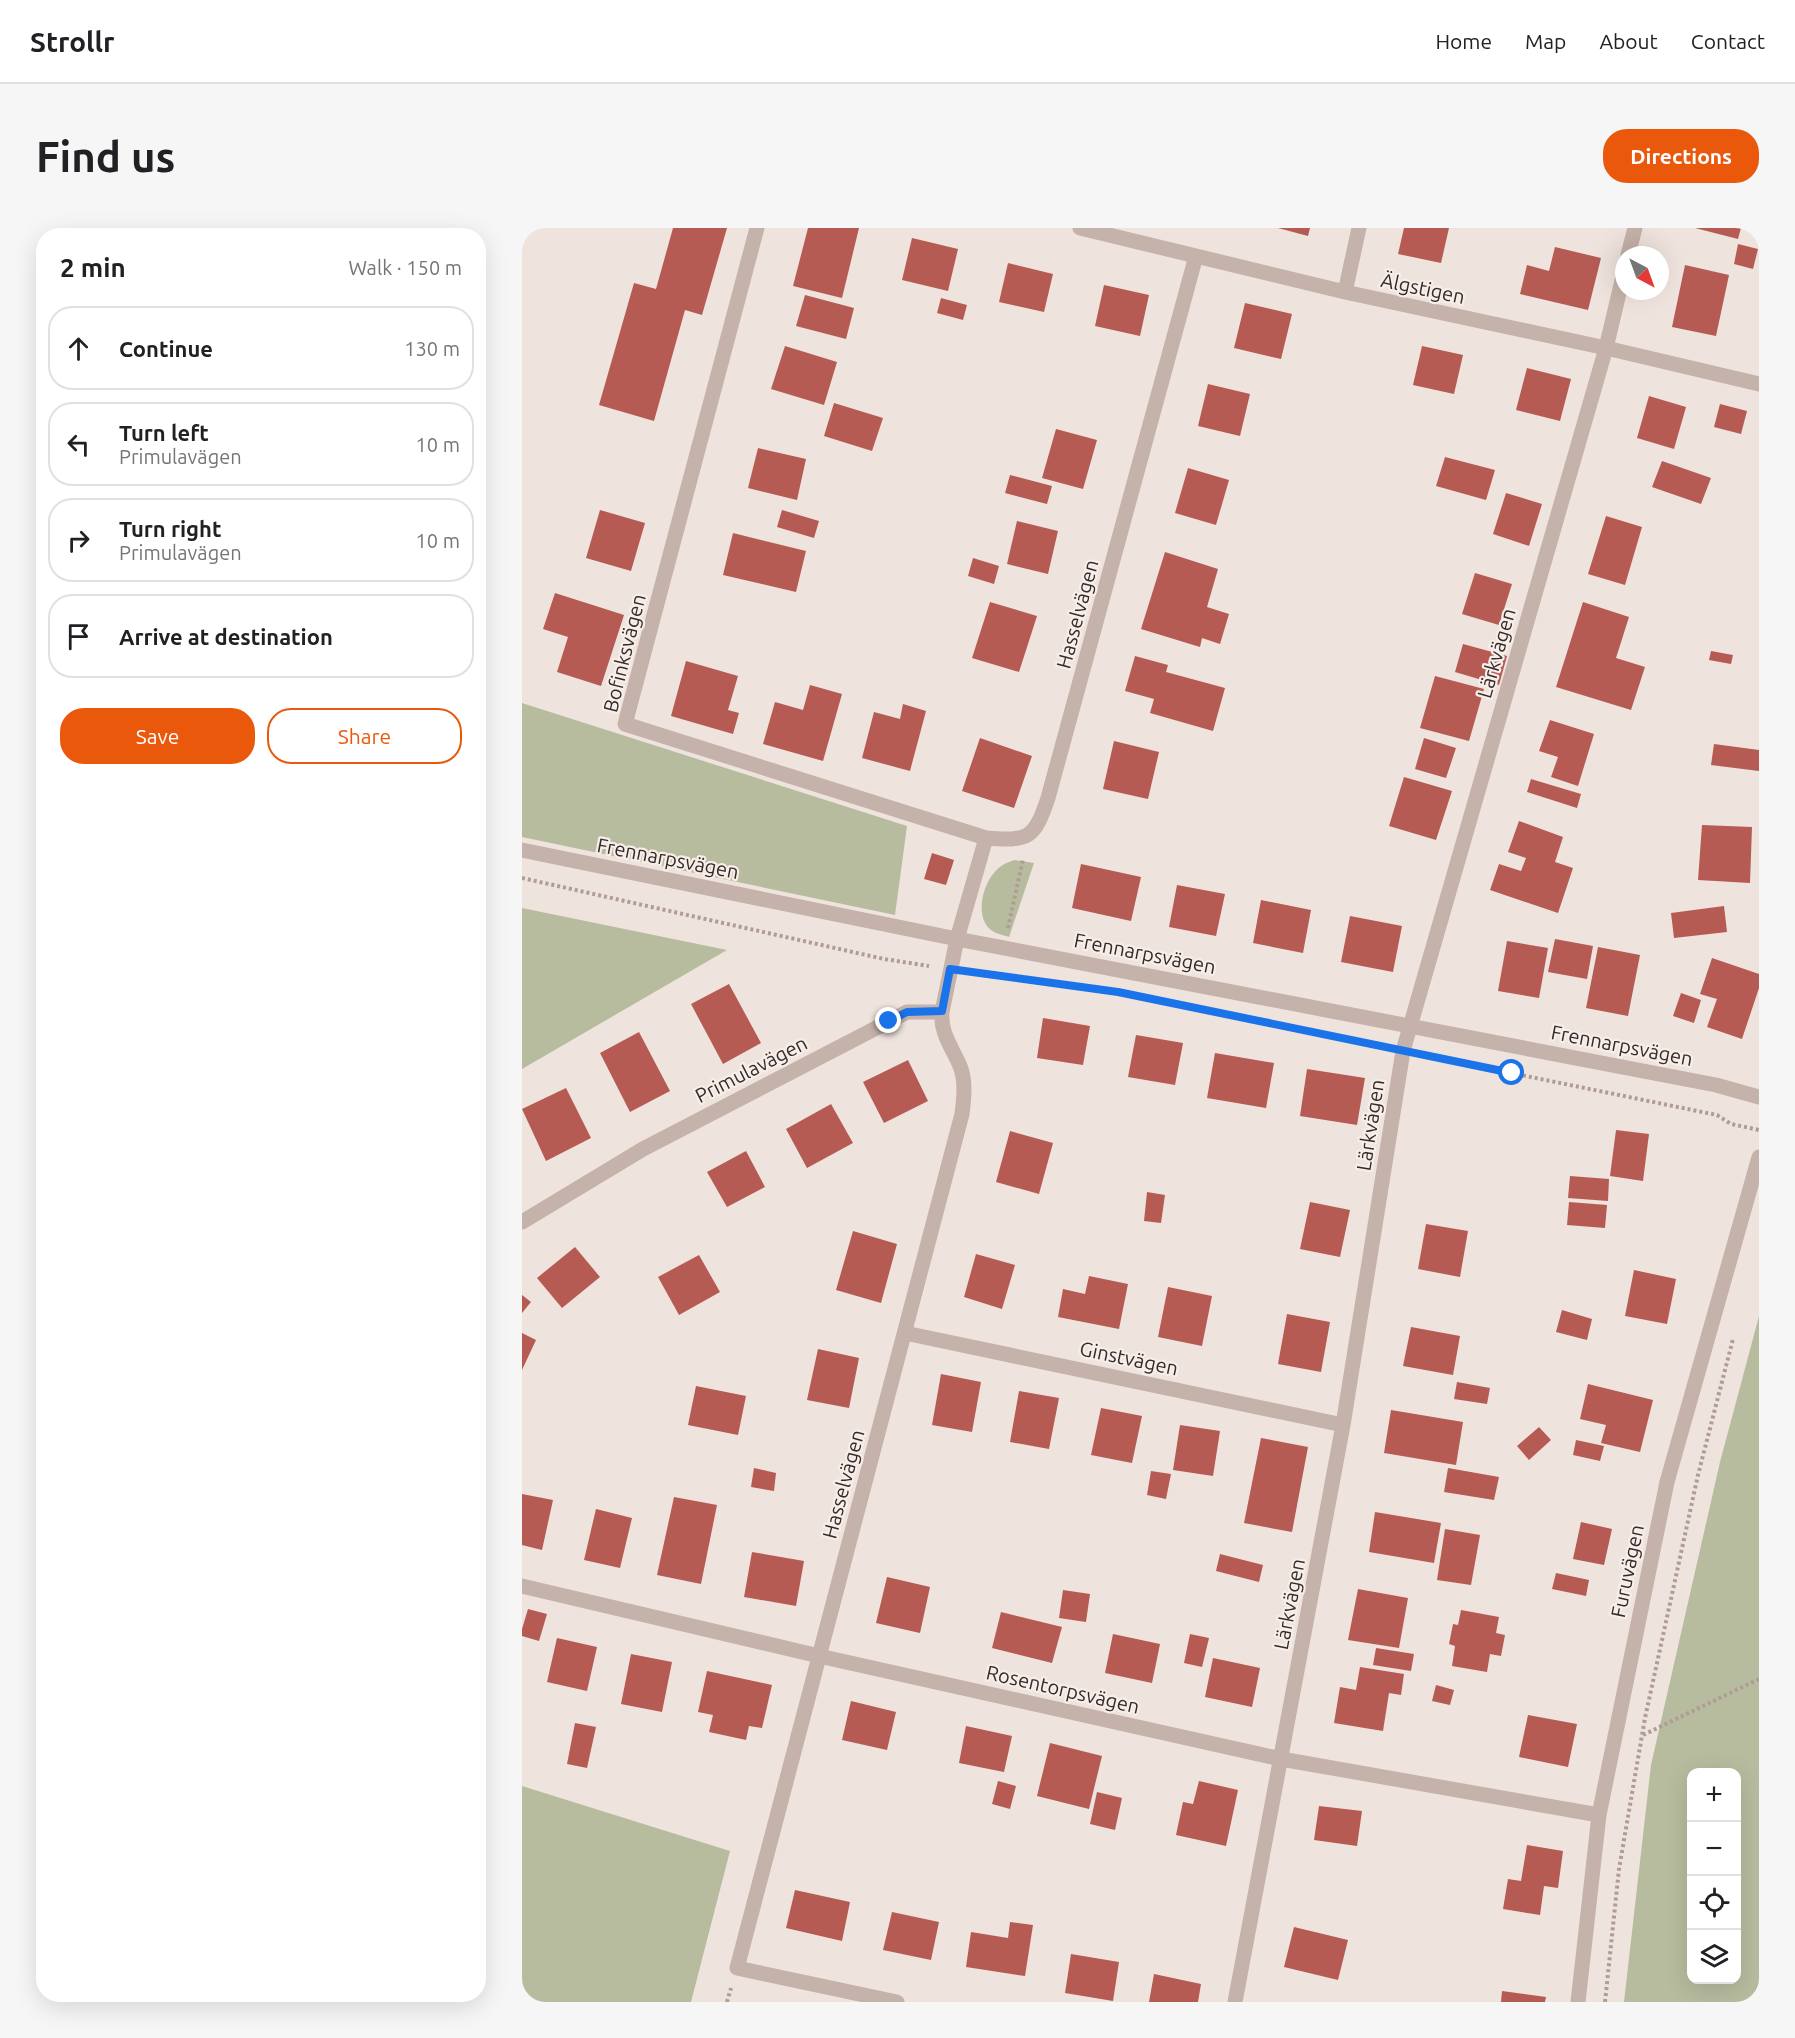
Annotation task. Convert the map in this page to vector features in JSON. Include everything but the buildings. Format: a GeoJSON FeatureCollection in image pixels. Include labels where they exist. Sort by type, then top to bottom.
{"type":"FeatureCollection","features":[{"type":"Feature","properties":{"kind":"street","name":"Bofinksvägen"},"geometry":{"type":"LineString","coordinates":[[757,228],[625,724],[986,838]]}},
{"type":"Feature","properties":{"kind":"street","name":"Älgstigen"},"geometry":{"type":"LineString","coordinates":[[1080,228],[1345,292],[1606,348],[1759,384]]}},
{"type":"Feature","properties":{"kind":"street"},"geometry":{"type":"LineString","coordinates":[[1345,292],[1359,228]]}},
{"type":"Feature","properties":{"kind":"street"},"geometry":{"type":"LineString","coordinates":[[1630,246],[1635,228]]}},
{"type":"Feature","properties":{"kind":"street","name":"Hasselvägen"},"geometry":{"type":"LineString","coordinates":[[1028,834],[1040,823],[1048,798],[1197,256]]}},
{"type":"Feature","properties":{"kind":"street","name":"Lärkvägen"},"geometry":{"type":"LineString","coordinates":[[1235,2002],[1343,1425],[1403,1051],[1606,348],[1618,300]]}},
{"type":"Feature","properties":{"kind":"street"},"geometry":{"type":"LineString","coordinates":[[942,1011],[957,939],[986,838],[1016,840],[1028,834]]}},
{"type":"Feature","properties":{"kind":"street","name":"Frennarpsvägen"},"geometry":{"type":"LineString","coordinates":[[522,850],[957,939],[1716,1085],[1759,1097]]}},
{"type":"Feature","properties":{"kind":"street","name":"Hasselvägen"},"geometry":{"type":"LineString","coordinates":[[897,2002],[737,1968],[962,1114],[964,1090],[960,1067],[946,1038],[941,1022],[942,1011]]}},
{"type":"Feature","properties":{"kind":"street","name":"Primulavägen"},"geometry":{"type":"LineString","coordinates":[[522,1222],[642,1149],[889,1021],[907,1012],[942,1011]]}},
{"type":"Feature","properties":{"kind":"street","name":"Furuvägen"},"geometry":{"type":"LineString","coordinates":[[1578,2002],[1599,1815],[1667,1482],[1759,1157]]}},
{"type":"Feature","properties":{"kind":"street","name":"Ginstvägen"},"geometry":{"type":"LineString","coordinates":[[905,1333],[1343,1425]]}},
{"type":"Feature","properties":{"kind":"street","name":"Rosentorpsvägen"},"geometry":{"type":"LineString","coordinates":[[522,1586],[819,1656],[1281,1759],[1599,1815]]}},
{"type":"Feature","properties":{"kind":"path"},"geometry":{"type":"LineString","coordinates":[[999,974],[1028,834]]}},
{"type":"Feature","properties":{"kind":"path"},"geometry":{"type":"LineString","coordinates":[[522,878],[884,960],[1035,979]]}},
{"type":"Feature","properties":{"kind":"path"},"geometry":{"type":"LineString","coordinates":[[1403,1051],[1717,1115],[1731,1124],[1759,1130]]}},
{"type":"Feature","properties":{"kind":"path"},"geometry":{"type":"LineString","coordinates":[[1605,2002],[1619,1869],[1642,1735],[1698,1475],[1736,1328]]}},
{"type":"Feature","properties":{"kind":"path"},"geometry":{"type":"LineString","coordinates":[[1642,1735],[1759,1679]]}},
{"type":"Feature","properties":{"kind":"green space"},"geometry":{"type":"Polygon","coordinates":[[[522,703],[907,826],[895,915],[522,837],[522,703]]]}},
{"type":"Feature","properties":{"kind":"green space"},"geometry":{"type":"Polygon","coordinates":[[[1014,860],[1034,863],[1009,937],[993,931],[986,925],[982,902],[986,886],[994,873],[998,868],[1014,860]]]}},
{"type":"Feature","properties":{"kind":"green space"},"geometry":{"type":"Polygon","coordinates":[[[522,908],[727,950],[522,1069],[522,908]]]}},
{"type":"Feature","properties":{"kind":"green space"},"geometry":{"type":"Polygon","coordinates":[[[1759,1316],[1759,2002],[1624,2002],[1651,1765],[1720,1462],[1759,1316]]]}},
{"type":"Feature","properties":{"kind":"green space"},"geometry":{"type":"Polygon","coordinates":[[[522,1786],[730,1851],[691,2002],[522,2002],[522,1786]]]}},
{"type":"Feature","properties":{"kind":"route"},"geometry":{"type":"LineString","coordinates":[[889,1021],[907,1012],[942,1011],[950,969],[1118,992],[1512,1073]]}}]}
